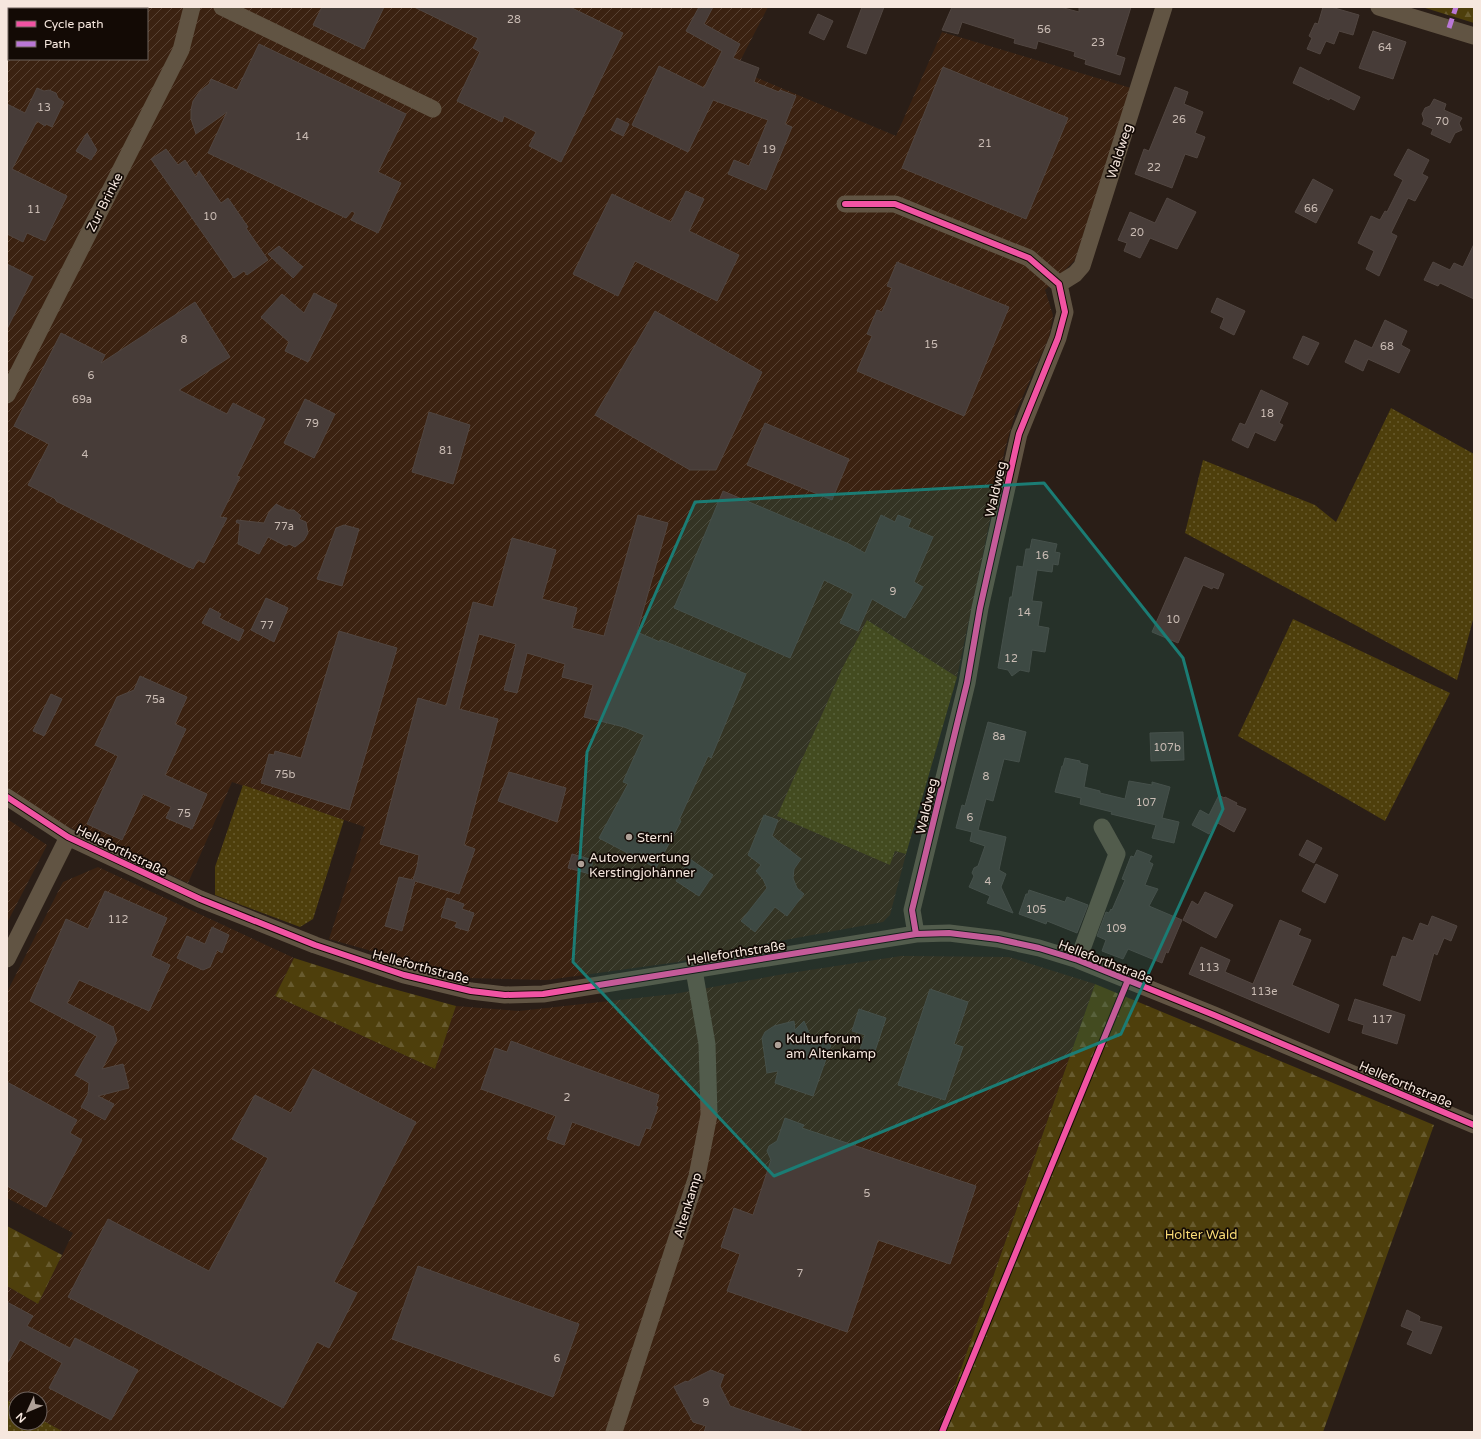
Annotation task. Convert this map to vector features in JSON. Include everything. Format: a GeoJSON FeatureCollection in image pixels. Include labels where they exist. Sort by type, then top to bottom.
{"type":"FeatureCollection","features":[{"type":"Feature","properties":{"kind":"street","name":"Zur Brinke"},"geometry":{"type":"LineString","coordinates":[[7,395],[181,50],[192,7]]}},
{"type":"Feature","properties":{"kind":"street"},"geometry":{"type":"LineString","coordinates":[[222,7],[433,110]]}},
{"type":"Feature","properties":{"kind":"street","name":"Waldweg"},"geometry":{"type":"LineString","coordinates":[[916,934],[912,910],[967,683],[980,608],[1019,434],[1058,338],[1065,312],[1059,284],[1075,274],[1082,266],[1164,7]]}},
{"type":"Feature","properties":{"kind":"street"},"geometry":{"type":"LineString","coordinates":[[1379,7],[1474,36]]}},
{"type":"Feature","properties":{"kind":"street"},"geometry":{"type":"LineString","coordinates":[[845,204],[895,204],[1029,258],[1059,284]]}},
{"type":"Feature","properties":{"kind":"street","name":"Helleforthstraße"},"geometry":{"type":"LineString","coordinates":[[7,797],[68,837],[200,899],[315,945],[404,975],[471,991],[505,995],[543,994],[916,934],[949,933],[998,939],[1039,948],[1078,960],[1214,1015],[1474,1125]]}},
{"type":"Feature","properties":{"kind":"street","name":"Helleforthstraße"},"geometry":{"type":"LineString","coordinates":[[1078,960],[1117,854],[1102,827]]}},
{"type":"Feature","properties":{"kind":"street"},"geometry":{"type":"LineString","coordinates":[[7,960],[68,837]]}},
{"type":"Feature","properties":{"kind":"street","name":"Altenkamp"},"geometry":{"type":"LineString","coordinates":[[614,1432],[697,1176],[709,1115],[707,1044],[694,970]]}},
{"type":"Feature","properties":{"kind":"highlighted area"},"geometry":{"type":"Polygon","coordinates":[[[1044,483],[1183,658],[1223,809],[1121,1034],[774,1176],[573,962],[587,752],[695,502],[1044,483]]]}},
{"type":"Feature","properties":{"kind":"shaded area"},"geometry":{"type":"Polygon","coordinates":[[[7,7],[768,7],[736,69],[896,136],[942,32],[1131,88],[1075,260],[1045,290],[1053,315],[1049,337],[1015,414],[1005,449],[957,677],[867,620],[890,865],[895,851],[906,854],[890,915],[883,922],[715,953],[678,962],[547,980],[467,978],[329,939],[365,827],[232,782],[188,883],[60,823],[7,788],[7,7]]]}},
{"type":"Feature","properties":{"kind":"shaded area"},"geometry":{"type":"Polygon","coordinates":[[[7,819],[47,845],[7,923],[7,819]]]}},
{"type":"Feature","properties":{"kind":"shaded area"},"geometry":{"type":"Polygon","coordinates":[[[98,867],[294,958],[275,996],[435,1069],[456,1006],[519,1011],[674,994],[784,974],[901,956],[1009,957],[1095,984],[939,1432],[64,1432],[48,1423],[48,1391],[8,1391],[7,1400],[7,1286],[38,1304],[73,1233],[7,1198],[7,992],[63,882],[98,867]]]}},
{"type":"Feature","properties":{"kind":"green space"},"geometry":{"type":"Polygon","coordinates":[[[1422,7],[1474,7],[1474,23],[1422,7]]]}},
{"type":"Feature","properties":{"kind":"green space"},"geometry":{"type":"Polygon","coordinates":[[[1391,408],[1474,454],[1474,616],[1457,680],[1185,533],[1203,460],[1315,505],[1336,522],[1391,408]]]}},
{"type":"Feature","properties":{"kind":"green space"},"geometry":{"type":"Polygon","coordinates":[[[1293,619],[1450,693],[1385,821],[1238,736],[1293,619]]]}},
{"type":"Feature","properties":{"kind":"green space"},"geometry":{"type":"Polygon","coordinates":[[[867,620],[957,677],[906,854],[895,851],[890,865],[777,816],[843,667],[867,620]]]}},
{"type":"Feature","properties":{"kind":"green space"},"geometry":{"type":"Polygon","coordinates":[[[243,785],[344,820],[313,919],[300,927],[215,895],[215,867],[243,785]]]}},
{"type":"Feature","properties":{"kind":"green space"},"geometry":{"type":"Polygon","coordinates":[[[294,958],[379,985],[456,1006],[435,1069],[275,996],[294,958]]]}},
{"type":"Feature","properties":{"kind":"green space","name":"Holter Wald"},"geometry":{"type":"Polygon","coordinates":[[[1095,984],[1434,1125],[1323,1432],[939,1432],[1095,984]]]}},
{"type":"Feature","properties":{"kind":"green space"},"geometry":{"type":"Polygon","coordinates":[[[7,1226],[62,1255],[38,1304],[7,1286],[7,1226]]]}},
{"type":"Feature","properties":{"kind":"green space"},"geometry":{"type":"Polygon","coordinates":[[[7,1400],[8,1431],[48,1431],[48,1423],[64,1432],[7,1432],[7,1400]]]}},
{"type":"Feature","properties":{"kind":"building"},"geometry":{"type":"Polygon","coordinates":[[[322,7],[384,7],[364,49],[313,25],[322,7]]]}},
{"type":"Feature","properties":{"kind":"building"},"geometry":{"type":"Polygon","coordinates":[[[414,7],[570,7],[623,33],[561,162],[529,146],[536,132],[504,116],[502,122],[457,101],[480,52],[473,48],[478,38],[414,7]]]}},
{"type":"Feature","properties":{"kind":"building"},"geometry":{"type":"Polygon","coordinates":[[[699,7],[713,7],[704,24],[740,44],[733,58],[759,68],[754,82],[779,92],[780,90],[796,96],[785,124],[792,127],[766,190],[728,174],[734,160],[749,166],[768,120],[713,100],[688,152],[632,125],[659,66],[704,88],[722,51],[686,31],[699,7]]]}},
{"type":"Feature","properties":{"kind":"building"},"geometry":{"type":"Polygon","coordinates":[[[862,7],[884,7],[866,54],[847,47],[862,7]]]}},
{"type":"Feature","properties":{"kind":"building"},"geometry":{"type":"Polygon","coordinates":[[[952,7],[1060,7],[1079,12],[1079,7],[1131,7],[1116,55],[1125,58],[1120,75],[1085,64],[1086,60],[1074,56],[1075,52],[1038,41],[1036,49],[1014,43],[1015,39],[962,22],[958,34],[942,30],[952,7]]]}},
{"type":"Feature","properties":{"kind":"building"},"geometry":{"type":"Polygon","coordinates":[[[1323,7],[1331,7],[1359,15],[1353,35],[1339,31],[1334,44],[1326,41],[1320,54],[1307,49],[1312,38],[1309,36],[1315,23],[1318,24],[1323,7]]]}},
{"type":"Feature","properties":{"kind":"building"},"geometry":{"type":"Polygon","coordinates":[[[818,14],[833,21],[824,40],[809,33],[818,14]]]}},
{"type":"Feature","properties":{"kind":"building"},"geometry":{"type":"Polygon","coordinates":[[[1373,31],[1406,42],[1393,79],[1359,68],[1373,31]]]}},
{"type":"Feature","properties":{"kind":"building"},"geometry":{"type":"Polygon","coordinates":[[[259,44],[406,114],[378,172],[401,183],[378,233],[351,220],[355,213],[352,211],[346,218],[208,153],[227,112],[196,134],[191,119],[191,110],[193,101],[200,91],[209,84],[211,79],[237,90],[259,44]]]}},
{"type":"Feature","properties":{"kind":"building"},"geometry":{"type":"Polygon","coordinates":[[[943,67],[1068,118],[1026,219],[902,168],[943,67]]]}},
{"type":"Feature","properties":{"kind":"building"},"geometry":{"type":"Polygon","coordinates":[[[1300,67],[1360,97],[1354,110],[1330,98],[1329,100],[1293,83],[1300,67]]]}},
{"type":"Feature","properties":{"kind":"building"},"geometry":{"type":"Polygon","coordinates":[[[1175,87],[1188,92],[1184,104],[1203,112],[1195,133],[1205,137],[1197,158],[1185,154],[1172,188],[1135,174],[1144,149],[1149,151],[1175,87]]]}},
{"type":"Feature","properties":{"kind":"building"},"geometry":{"type":"Polygon","coordinates":[[[37,88],[56,93],[58,98],[64,102],[52,127],[46,124],[45,126],[37,121],[12,169],[67,196],[45,241],[27,233],[23,242],[7,234],[7,104],[25,113],[37,88]]]}},
{"type":"Feature","properties":{"kind":"building"},"geometry":{"type":"Polygon","coordinates":[[[1434,99],[1446,104],[1444,110],[1462,118],[1459,123],[1462,130],[1455,133],[1450,143],[1431,134],[1433,129],[1422,124],[1424,120],[1422,114],[1425,108],[1430,106],[1434,99]]]}},
{"type":"Feature","properties":{"kind":"building"},"geometry":{"type":"Polygon","coordinates":[[[617,118],[629,124],[623,136],[611,130],[617,118]]]}},
{"type":"Feature","properties":{"kind":"building"},"geometry":{"type":"Polygon","coordinates":[[[87,133],[97,150],[91,160],[76,151],[87,133]]]}},
{"type":"Feature","properties":{"kind":"building"},"geometry":{"type":"Polygon","coordinates":[[[166,149],[178,165],[185,160],[196,177],[199,171],[221,203],[228,198],[268,260],[247,275],[244,271],[234,278],[151,159],[166,149]]]}},
{"type":"Feature","properties":{"kind":"building"},"geometry":{"type":"Polygon","coordinates":[[[1408,149],[1429,160],[1422,174],[1428,177],[1415,201],[1408,198],[1391,233],[1397,236],[1379,276],[1366,269],[1374,251],[1358,243],[1371,216],[1380,220],[1385,211],[1387,212],[1403,180],[1394,175],[1408,149]]]}},
{"type":"Feature","properties":{"kind":"building"},"geometry":{"type":"Polygon","coordinates":[[[1313,179],[1333,190],[1316,223],[1295,212],[1313,179]]]}},
{"type":"Feature","properties":{"kind":"building"},"geometry":{"type":"Polygon","coordinates":[[[686,191],[704,199],[689,231],[739,255],[717,301],[635,261],[618,296],[573,274],[612,194],[671,222],[686,191]]]}},
{"type":"Feature","properties":{"kind":"building"},"geometry":{"type":"Polygon","coordinates":[[[1167,198],[1196,212],[1177,249],[1150,238],[1140,258],[1124,251],[1127,243],[1118,240],[1130,212],[1155,223],[1167,198]]]}},
{"type":"Feature","properties":{"kind":"building"},"geometry":{"type":"Polygon","coordinates":[[[1474,244],[1474,299],[1440,283],[1438,286],[1424,280],[1433,262],[1450,270],[1454,263],[1463,267],[1474,244]]]}},
{"type":"Feature","properties":{"kind":"building"},"geometry":{"type":"Polygon","coordinates":[[[279,246],[303,267],[293,278],[268,254],[279,246]]]}},
{"type":"Feature","properties":{"kind":"building"},"geometry":{"type":"Polygon","coordinates":[[[897,262],[1009,307],[964,416],[857,371],[872,336],[867,334],[877,310],[882,312],[892,288],[887,286],[897,262]]]}},
{"type":"Feature","properties":{"kind":"building"},"geometry":{"type":"Polygon","coordinates":[[[7,264],[33,277],[7,329],[7,264]]]}},
{"type":"Feature","properties":{"kind":"building"},"geometry":{"type":"Polygon","coordinates":[[[314,293],[337,305],[308,362],[285,351],[289,342],[261,317],[282,294],[304,313],[314,293]]]}},
{"type":"Feature","properties":{"kind":"building"},"geometry":{"type":"Polygon","coordinates":[[[1217,298],[1245,311],[1234,335],[1220,328],[1224,318],[1211,312],[1217,298]]]}},
{"type":"Feature","properties":{"kind":"building"},"geometry":{"type":"Polygon","coordinates":[[[195,302],[230,357],[179,390],[227,414],[233,403],[265,419],[237,476],[240,477],[220,517],[227,518],[204,563],[198,560],[193,569],[56,501],[54,498],[28,485],[49,444],[14,426],[61,333],[105,355],[101,363],[195,302]]]}},
{"type":"Feature","properties":{"kind":"building"},"geometry":{"type":"Polygon","coordinates":[[[655,311],[762,372],[716,470],[690,470],[595,415],[655,311]]]}},
{"type":"Feature","properties":{"kind":"building"},"geometry":{"type":"Polygon","coordinates":[[[1385,320],[1407,331],[1401,345],[1410,350],[1399,373],[1368,359],[1363,371],[1345,362],[1355,340],[1372,348],[1385,320]]]}},
{"type":"Feature","properties":{"kind":"building"},"geometry":{"type":"Polygon","coordinates":[[[1303,336],[1319,343],[1308,365],[1293,358],[1303,336]]]}},
{"type":"Feature","properties":{"kind":"building"},"geometry":{"type":"Polygon","coordinates":[[[1261,390],[1288,403],[1279,423],[1283,425],[1275,441],[1255,432],[1248,448],[1232,440],[1240,423],[1245,425],[1261,390]]]}},
{"type":"Feature","properties":{"kind":"building"},"geometry":{"type":"Polygon","coordinates":[[[305,399],[335,414],[314,458],[284,443],[305,399]]]}},
{"type":"Feature","properties":{"kind":"building"},"geometry":{"type":"Polygon","coordinates":[[[429,412],[470,425],[453,484],[412,472],[429,412]]]}},
{"type":"Feature","properties":{"kind":"building"},"geometry":{"type":"Polygon","coordinates":[[[765,423],[849,459],[832,500],[747,465],[765,423]]]}},
{"type":"Feature","properties":{"kind":"building"},"geometry":{"type":"Polygon","coordinates":[[[723,491],[849,544],[865,553],[881,515],[895,522],[898,515],[911,520],[908,527],[933,537],[914,582],[923,587],[905,618],[872,599],[858,631],[840,623],[853,594],[824,580],[790,658],[674,608],[723,491]]]}},
{"type":"Feature","properties":{"kind":"building"},"geometry":{"type":"Polygon","coordinates":[[[276,504],[288,510],[294,510],[301,516],[299,519],[306,522],[308,533],[304,540],[295,547],[289,544],[286,546],[268,537],[259,554],[238,544],[240,524],[236,522],[237,520],[264,523],[269,512],[276,504]]]}},
{"type":"Feature","properties":{"kind":"building"},"geometry":{"type":"Polygon","coordinates":[[[638,515],[668,523],[637,632],[746,674],[711,758],[708,756],[679,820],[681,821],[656,868],[599,838],[628,784],[623,782],[644,735],[624,727],[584,717],[593,685],[562,677],[565,664],[527,653],[517,693],[504,690],[516,644],[479,634],[459,709],[498,719],[464,845],[475,849],[459,894],[415,881],[402,931],[385,926],[399,877],[413,880],[419,855],[380,844],[418,698],[446,706],[473,602],[493,607],[512,538],[556,550],[542,599],[577,608],[572,628],[604,636],[638,515]]]}},
{"type":"Feature","properties":{"kind":"building"},"geometry":{"type":"Polygon","coordinates":[[[344,525],[359,529],[342,586],[317,579],[336,528],[344,525]]]}},
{"type":"Feature","properties":{"kind":"building"},"geometry":{"type":"Polygon","coordinates":[[[1032,539],[1057,544],[1055,552],[1060,553],[1058,565],[1053,564],[1052,572],[1037,570],[1032,601],[1042,602],[1038,626],[1049,628],[1045,652],[1032,650],[1029,672],[1020,670],[1012,676],[1008,670],[998,668],[1010,597],[1012,597],[1017,566],[1023,567],[1026,549],[1030,549],[1032,539]]]}},
{"type":"Feature","properties":{"kind":"building"},"geometry":{"type":"Polygon","coordinates":[[[1185,557],[1224,574],[1218,589],[1213,587],[1212,589],[1203,585],[1178,643],[1152,632],[1185,557]]]}},
{"type":"Feature","properties":{"kind":"building"},"geometry":{"type":"Polygon","coordinates":[[[266,598],[288,608],[274,642],[251,630],[266,598]]]}},
{"type":"Feature","properties":{"kind":"building"},"geometry":{"type":"Polygon","coordinates":[[[210,608],[221,614],[219,618],[244,630],[239,641],[202,623],[210,608]]]}},
{"type":"Feature","properties":{"kind":"building"},"geometry":{"type":"Polygon","coordinates":[[[339,631],[397,648],[349,810],[261,783],[269,754],[274,755],[275,751],[301,758],[339,631]]]}},
{"type":"Feature","properties":{"kind":"building"},"geometry":{"type":"Polygon","coordinates":[[[140,676],[187,697],[175,724],[186,729],[165,775],[207,794],[192,829],[166,818],[171,807],[143,794],[122,840],[87,824],[118,756],[95,745],[117,697],[134,690],[140,676]]]}},
{"type":"Feature","properties":{"kind":"building"},"geometry":{"type":"Polygon","coordinates":[[[51,694],[62,699],[44,736],[33,731],[51,694]]]}},
{"type":"Feature","properties":{"kind":"building"},"geometry":{"type":"Polygon","coordinates":[[[988,722],[1026,732],[1019,762],[1004,759],[993,801],[986,799],[978,830],[1006,837],[999,870],[1006,874],[1001,887],[1013,913],[987,903],[990,896],[969,887],[974,876],[972,873],[974,868],[978,866],[985,846],[970,841],[972,832],[956,828],[962,805],[965,806],[988,722]]]}},
{"type":"Feature","properties":{"kind":"building"},"geometry":{"type":"Polygon","coordinates":[[[1183,732],[1184,760],[1151,761],[1150,733],[1183,732]]]}},
{"type":"Feature","properties":{"kind":"building"},"geometry":{"type":"Polygon","coordinates":[[[1065,758],[1080,761],[1080,763],[1088,765],[1084,787],[1100,791],[1100,793],[1125,799],[1129,781],[1152,785],[1152,782],[1170,787],[1162,818],[1179,822],[1174,843],[1152,838],[1156,825],[1111,814],[1112,812],[1080,804],[1081,798],[1055,792],[1065,758]]]}},
{"type":"Feature","properties":{"kind":"building"},"geometry":{"type":"Polygon","coordinates":[[[509,772],[566,788],[557,822],[498,801],[509,772]]]}},
{"type":"Feature","properties":{"kind":"building"},"geometry":{"type":"Polygon","coordinates":[[[1219,795],[1246,809],[1234,832],[1216,822],[1209,834],[1192,825],[1200,810],[1209,815],[1219,795]]]}},
{"type":"Feature","properties":{"kind":"building"},"geometry":{"type":"Polygon","coordinates":[[[764,815],[778,820],[772,836],[801,859],[794,869],[793,878],[797,888],[804,894],[787,916],[775,907],[755,932],[741,921],[767,888],[763,879],[756,871],[761,865],[748,855],[764,815]]]}},
{"type":"Feature","properties":{"kind":"building"},"geometry":{"type":"Polygon","coordinates":[[[1307,840],[1322,848],[1314,863],[1299,855],[1307,840]]]}},
{"type":"Feature","properties":{"kind":"building"},"geometry":{"type":"Polygon","coordinates":[[[1137,850],[1152,856],[1149,862],[1153,864],[1145,885],[1158,889],[1149,906],[1182,920],[1168,953],[1166,952],[1162,963],[1128,949],[1123,959],[1102,951],[1106,940],[1097,936],[1106,912],[1109,913],[1111,909],[1112,910],[1125,880],[1122,879],[1131,856],[1134,857],[1137,850]]]}},
{"type":"Feature","properties":{"kind":"building","name":"Autoverwertung Kerstingjohänner"},"geometry":{"type":"Polygon","coordinates":[[[572,854],[593,860],[590,874],[568,868],[572,854]]]}},
{"type":"Feature","properties":{"kind":"building"},"geometry":{"type":"Polygon","coordinates":[[[690,859],[713,875],[699,896],[676,881],[690,859]]]}},
{"type":"Feature","properties":{"kind":"building"},"geometry":{"type":"Polygon","coordinates":[[[1316,864],[1338,875],[1325,903],[1302,891],[1316,864]]]}},
{"type":"Feature","properties":{"kind":"building"},"geometry":{"type":"Polygon","coordinates":[[[1029,890],[1065,902],[1067,897],[1088,905],[1077,933],[1047,921],[1046,924],[1019,914],[1026,894],[1028,894],[1029,890]]]}},
{"type":"Feature","properties":{"kind":"building"},"geometry":{"type":"Polygon","coordinates":[[[105,891],[167,918],[151,956],[170,965],[149,1011],[79,980],[67,1003],[113,1027],[117,1040],[102,1069],[123,1064],[129,1088],[98,1096],[114,1104],[105,1120],[81,1107],[88,1094],[89,1083],[75,1075],[97,1036],[30,1001],[66,919],[88,929],[105,891]]]}},
{"type":"Feature","properties":{"kind":"building"},"geometry":{"type":"Polygon","coordinates":[[[1205,892],[1233,905],[1216,938],[1183,920],[1192,901],[1198,905],[1205,892]]]}},
{"type":"Feature","properties":{"kind":"building"},"geometry":{"type":"Polygon","coordinates":[[[447,898],[464,904],[462,909],[474,913],[468,931],[455,927],[457,922],[441,917],[447,898]]]}},
{"type":"Feature","properties":{"kind":"building"},"geometry":{"type":"Polygon","coordinates":[[[1432,916],[1457,926],[1451,941],[1444,938],[1437,955],[1434,953],[1420,1001],[1383,985],[1392,956],[1396,957],[1403,937],[1413,941],[1420,923],[1428,926],[1432,916]]]}},
{"type":"Feature","properties":{"kind":"building"},"geometry":{"type":"Polygon","coordinates":[[[1280,920],[1301,929],[1298,935],[1311,940],[1292,985],[1339,1005],[1329,1033],[1189,974],[1201,947],[1230,960],[1225,972],[1253,984],[1280,920]]]}},
{"type":"Feature","properties":{"kind":"building"},"geometry":{"type":"Polygon","coordinates":[[[212,927],[229,935],[222,953],[217,950],[210,967],[203,970],[177,958],[187,936],[205,944],[212,927]]]}},
{"type":"Feature","properties":{"kind":"building"},"geometry":{"type":"Polygon","coordinates":[[[930,989],[968,1002],[954,1044],[963,1047],[945,1100],[898,1085],[930,989]]]}},
{"type":"Feature","properties":{"kind":"building"},"geometry":{"type":"Polygon","coordinates":[[[1355,999],[1405,1015],[1397,1044],[1362,1033],[1364,1025],[1348,1020],[1355,999]]]}},
{"type":"Feature","properties":{"kind":"building"},"geometry":{"type":"Polygon","coordinates":[[[859,1009],[886,1018],[874,1054],[860,1049],[865,1035],[852,1031],[859,1009]]]}},
{"type":"Feature","properties":{"kind":"building"},"geometry":{"type":"Polygon","coordinates":[[[794,1021],[795,1030],[804,1021],[810,1035],[832,1042],[813,1096],[775,1083],[778,1071],[767,1073],[762,1038],[765,1032],[774,1026],[794,1021]]]}},
{"type":"Feature","properties":{"kind":"building"},"geometry":{"type":"Polygon","coordinates":[[[511,1041],[659,1095],[656,1106],[658,1107],[650,1129],[646,1128],[639,1146],[572,1122],[564,1145],[547,1139],[556,1116],[481,1089],[495,1048],[507,1052],[511,1041]]]}},
{"type":"Feature","properties":{"kind":"building"},"geometry":{"type":"Polygon","coordinates":[[[313,1069],[416,1122],[334,1282],[357,1293],[329,1348],[317,1342],[283,1408],[68,1297],[108,1219],[209,1271],[268,1158],[232,1139],[255,1095],[291,1113],[313,1069]]]}},
{"type":"Feature","properties":{"kind":"building"},"geometry":{"type":"Polygon","coordinates":[[[7,1082],[77,1120],[70,1133],[82,1140],[46,1207],[7,1186],[7,1082]]]}},
{"type":"Feature","properties":{"kind":"building"},"geometry":{"type":"Polygon","coordinates":[[[785,1118],[804,1125],[802,1128],[976,1186],[950,1264],[878,1240],[847,1332],[727,1291],[740,1254],[721,1247],[734,1208],[753,1215],[771,1160],[767,1151],[769,1146],[777,1141],[785,1118]]]}},
{"type":"Feature","properties":{"kind":"building"},"geometry":{"type":"Polygon","coordinates":[[[418,1266],[579,1324],[553,1397],[392,1339],[418,1266]]]}},
{"type":"Feature","properties":{"kind":"building"},"geometry":{"type":"Polygon","coordinates":[[[7,1302],[33,1316],[27,1326],[70,1348],[75,1338],[138,1370],[111,1420],[49,1388],[62,1363],[20,1340],[7,1364],[7,1302]]]}},
{"type":"Feature","properties":{"kind":"building"},"geometry":{"type":"Polygon","coordinates":[[[1407,1310],[1419,1316],[1419,1321],[1442,1327],[1431,1354],[1407,1344],[1413,1331],[1401,1326],[1407,1310]]]}},
{"type":"Feature","properties":{"kind":"building"},"geometry":{"type":"Polygon","coordinates":[[[711,1370],[724,1375],[720,1386],[730,1406],[801,1430],[801,1432],[704,1432],[706,1426],[693,1422],[674,1387],[711,1370]]]}},
{"type":"Feature","properties":{"kind":"marked path"},"geometry":{"type":"LineString","coordinates":[[1449,28],[1456,7]]}},
{"type":"Feature","properties":{"kind":"cycle path"},"geometry":{"type":"LineString","coordinates":[[845,204],[895,204],[1029,258],[1059,284],[1065,312],[1058,338],[1019,434],[980,608],[967,683],[912,910],[916,934]]}},
{"type":"Feature","properties":{"kind":"cycle path"},"geometry":{"type":"LineString","coordinates":[[7,797],[68,837],[200,899],[315,945],[404,975],[471,991],[505,995],[543,994],[916,934],[949,933],[998,939],[1039,948],[1078,960],[1214,1015],[1474,1125]]}},
{"type":"Feature","properties":{"kind":"cycle path"},"geometry":{"type":"LineString","coordinates":[[942,1432],[1128,980]]}},
{"type":"Feature","properties":{"kind":"place","name":"Sterni"},"geometry":{"type":"Point","coordinates":[629,837]}},
{"type":"Feature","properties":{"kind":"place","name":"Autoverwertung Kerstingjohänner"},"geometry":{"type":"Point","coordinates":[581,864]}},
{"type":"Feature","properties":{"kind":"place","name":"Kulturforum am Altenkamp"},"geometry":{"type":"Point","coordinates":[778,1045]}}]}
